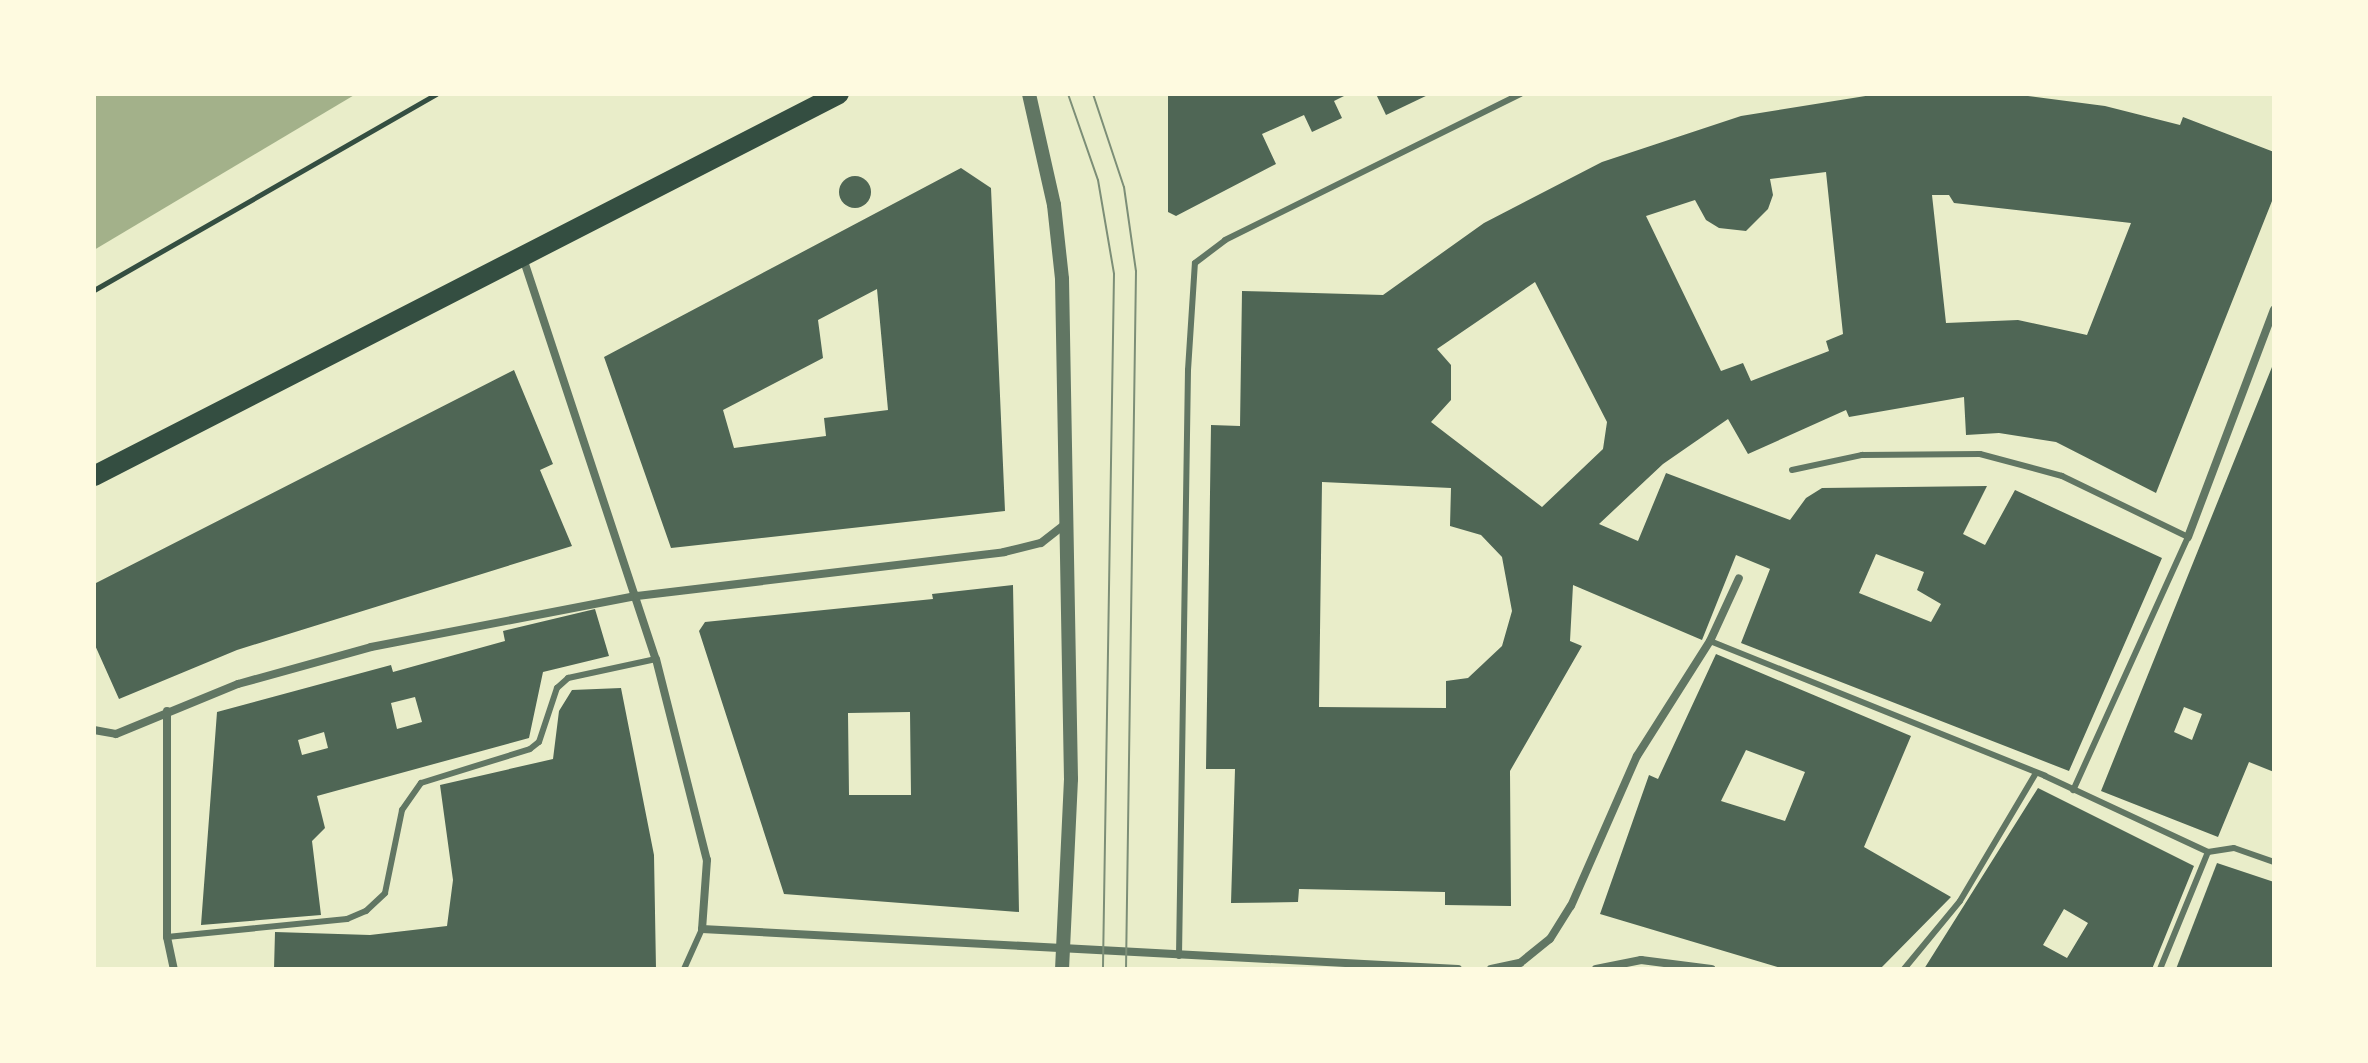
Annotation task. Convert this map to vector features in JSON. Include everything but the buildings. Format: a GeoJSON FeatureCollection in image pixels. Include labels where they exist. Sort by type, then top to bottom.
{"type":"FeatureCollection","features":[{"type":"Feature","properties":{"kind":"main road"},"geometry":{"type":"LineString","coordinates":[[94,476],[839,94]]}},
{"type":"Feature","properties":{"kind":"street"},"geometry":{"type":"LineString","coordinates":[[1029,94],[1060,256],[1071,779],[1062,969]]}},
{"type":"Feature","properties":{"kind":"street"},"geometry":{"type":"LineString","coordinates":[[523,258],[656,659],[707,860],[702,929],[1458,969]]}},
{"type":"Feature","properties":{"kind":"street"},"geometry":{"type":"LineString","coordinates":[[2188,537],[2274,310]]}},
{"type":"Feature","properties":{"kind":"street"},"geometry":{"type":"LineString","coordinates":[[94,730],[116,734],[263,675],[358,650],[637,596],[1004,552],[1041,543],[1064,525]]}},
{"type":"Feature","properties":{"kind":"street"},"geometry":{"type":"LineString","coordinates":[[1491,969],[1520,963],[1537,951],[1571,906],[1637,756],[1710,641],[1739,578]]}},
{"type":"Feature","properties":{"kind":"street"},"geometry":{"type":"LineString","coordinates":[[167,711],[167,937],[174,969]]}},
{"type":"Feature","properties":{"kind":"street"},"geometry":{"type":"LineString","coordinates":[[1596,969],[1641,960],[1711,969]]}},
{"type":"Feature","properties":{"kind":"lane"},"geometry":{"type":"LineString","coordinates":[[1179,956],[1192,274],[1202,255],[1521,94]]}},
{"type":"Feature","properties":{"kind":"lane"},"geometry":{"type":"LineString","coordinates":[[1792,470],[1862,455],[1980,454],[2062,476],[2188,537],[2073,790]]}},
{"type":"Feature","properties":{"kind":"lane"},"geometry":{"type":"LineString","coordinates":[[1710,641],[2036,773],[2208,852],[2234,848],[2274,862]]}},
{"type":"Feature","properties":{"kind":"lane"},"geometry":{"type":"LineString","coordinates":[[167,937],[347,919],[366,911],[385,893],[402,810],[421,783],[530,749],[539,742],[557,688],[568,678],[656,659]]}},
{"type":"Feature","properties":{"kind":"lane"},"geometry":{"type":"LineString","coordinates":[[1904,969],[1960,901],[2036,773]]}},
{"type":"Feature","properties":{"kind":"lane"},"geometry":{"type":"LineString","coordinates":[[2160,969],[2208,852]]}},
{"type":"Feature","properties":{"kind":"lane"},"geometry":{"type":"LineString","coordinates":[[684,969],[702,929]]}},
{"type":"Feature","properties":{"kind":"path"},"geometry":{"type":"LineString","coordinates":[[94,290],[436,94]]}},
{"type":"Feature","properties":{"kind":"shaded area"},"geometry":{"type":"Polygon","coordinates":[[[94,94],[356,94],[94,250],[94,94]]]}},
{"type":"Feature","properties":{"kind":"tram line"},"geometry":{"type":"LineString","coordinates":[[1068,94],[1098,180],[1114,274],[1103,969]]}},
{"type":"Feature","properties":{"kind":"tram line"},"geometry":{"type":"LineString","coordinates":[[1093,94],[1124,187],[1136,271],[1126,969]]}}]}
